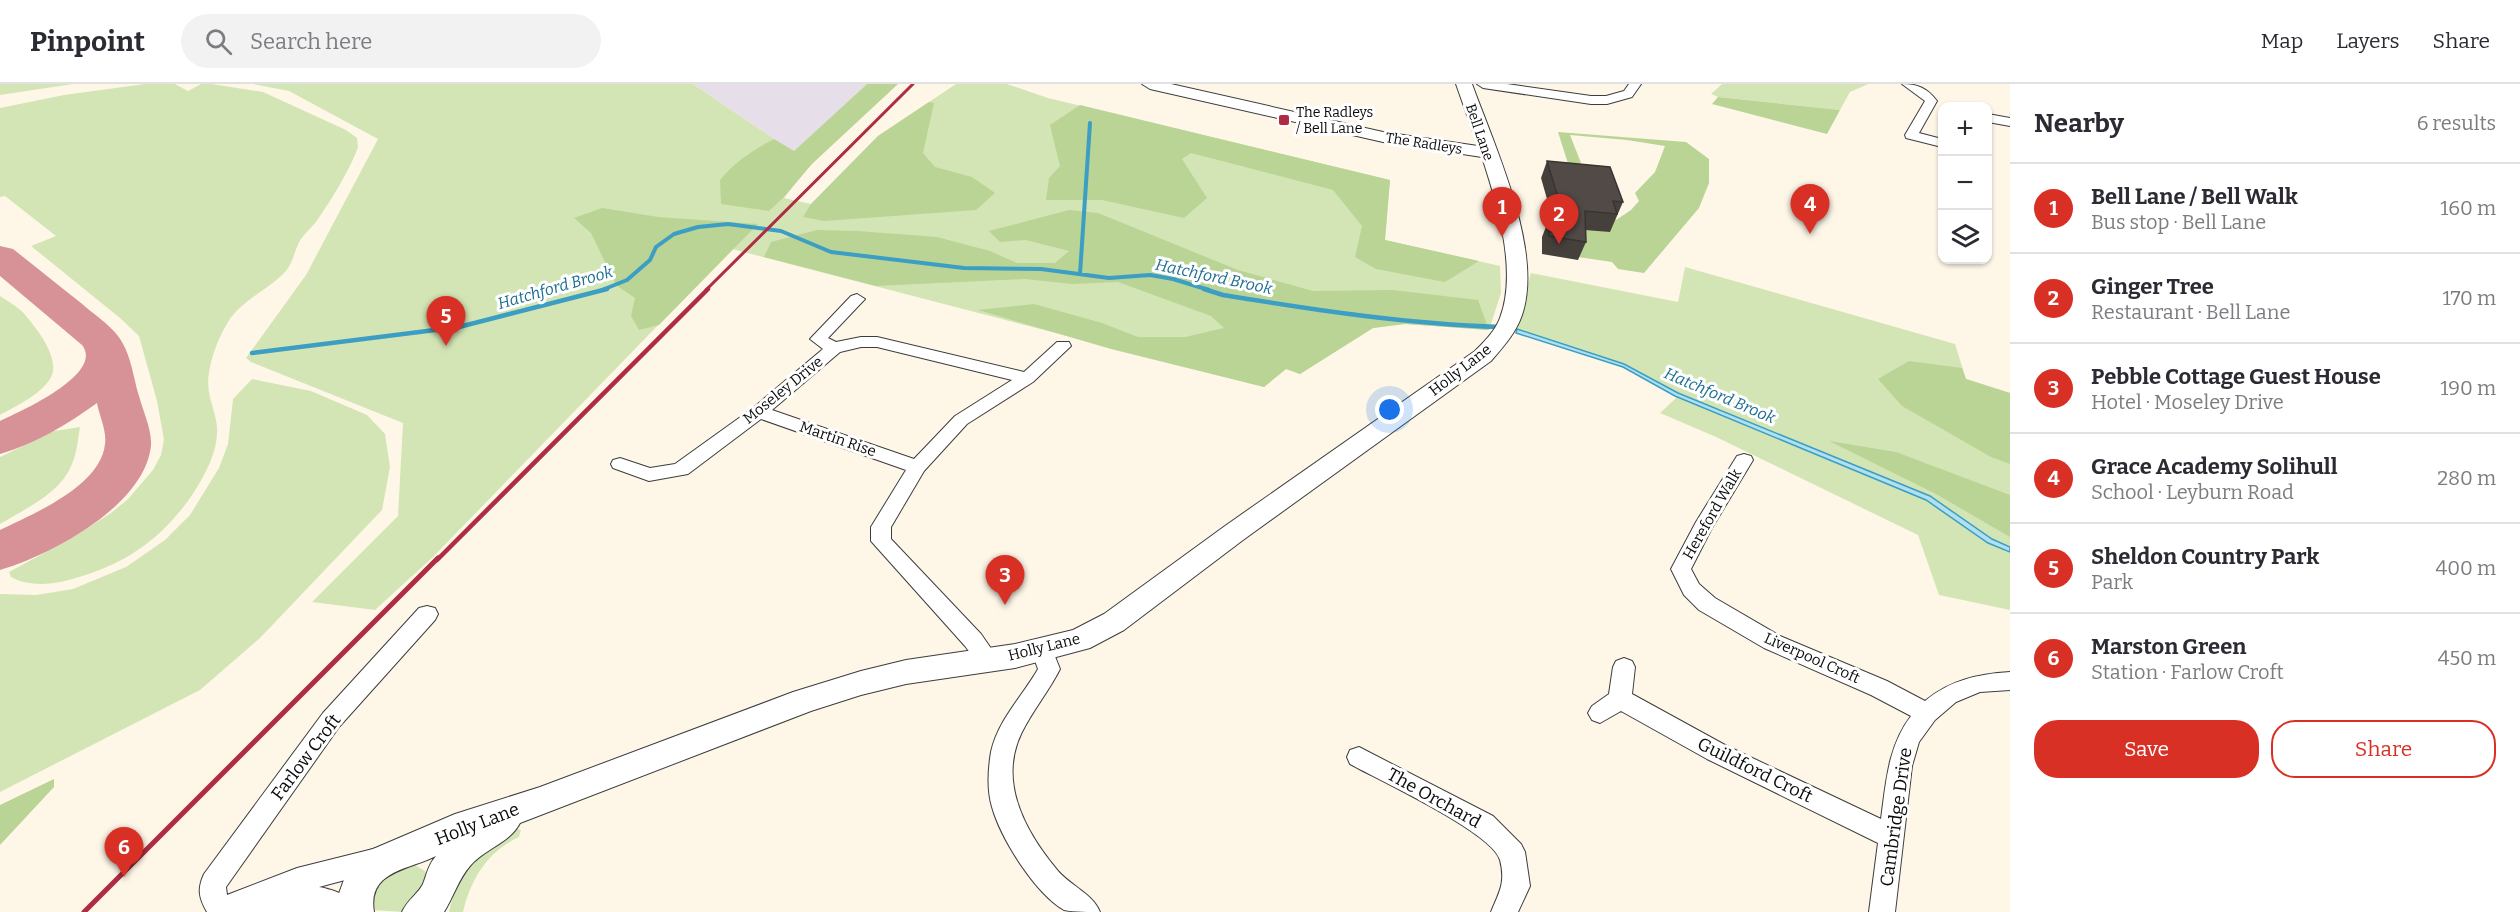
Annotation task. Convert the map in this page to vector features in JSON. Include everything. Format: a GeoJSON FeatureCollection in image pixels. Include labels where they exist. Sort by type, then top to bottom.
{"type":"FeatureCollection","features":[{"type":"Feature","properties":{"kind":"street","name":"The Radleys"},"geometry":{"type":"LineString","coordinates":[[1150,84],[1383,137],[1487,153]]}},
{"type":"Feature","properties":{"kind":"street","name":"Bell Lane"},"geometry":{"type":"LineString","coordinates":[[1464,84],[1511,227],[1517,279],[1507,325]]}},
{"type":"Feature","properties":{"kind":"street"},"geometry":{"type":"LineString","coordinates":[[1483,84],[1591,100],[1607,100],[1628,94],[1635,84]]}},
{"type":"Feature","properties":{"kind":"street"},"geometry":{"type":"LineString","coordinates":[[1908,84],[1929,98],[1936,106],[1911,135],[1938,142]]}},
{"type":"Feature","properties":{"kind":"street"},"geometry":{"type":"LineString","coordinates":[[1992,119],[2010,122]]}},
{"type":"Feature","properties":{"kind":"street"},"geometry":{"type":"LineString","coordinates":[[834,348],[818,339],[857,299]]}},
{"type":"Feature","properties":{"kind":"street","name":"Holly Lane"},"geometry":{"type":"LineString","coordinates":[[356,912],[354,900],[358,886],[366,874],[400,854],[467,825],[541,801],[804,701],[861,683],[906,672],[1042,650],[1080,640],[1114,622],[1234,533],[1483,356],[1507,325]]}},
{"type":"Feature","properties":{"kind":"street","name":"Moseley Drive"},"geometry":{"type":"LineString","coordinates":[[620,464],[649,475],[681,469],[759,412],[834,348],[861,342],[877,342],[1028,378]]}},
{"type":"Feature","properties":{"kind":"street"},"geometry":{"type":"LineString","coordinates":[[988,660],[973,640],[881,541],[881,527],[917,467],[961,420],[1028,378],[1063,346]]}},
{"type":"Feature","properties":{"kind":"street","name":"Martin Rise"},"geometry":{"type":"LineString","coordinates":[[759,412],[917,467]]}},
{"type":"Feature","properties":{"kind":"street","name":"Hereford Walk"},"geometry":{"type":"LineString","coordinates":[[1681,569],[1744,459]]}},
{"type":"Feature","properties":{"kind":"street","name":"Liverpool Croft"},"geometry":{"type":"LineString","coordinates":[[1681,569],[1691,589],[1707,604],[1772,642],[1879,688],[1927,713]]}},
{"type":"Feature","properties":{"kind":"street","name":"Farlow Croft"},"geometry":{"type":"LineString","coordinates":[[221,912],[212,896],[213,883],[331,720],[427,614]]}},
{"type":"Feature","properties":{"kind":"street"},"geometry":{"type":"LineString","coordinates":[[1042,650],[1049,669],[1043,682],[1021,710],[1008,735],[1001,759],[1005,808],[1027,848],[1054,885],[1087,912]]}},
{"type":"Feature","properties":{"kind":"street"},"geometry":{"type":"LineString","coordinates":[[1600,713],[1620,699],[1624,667]]}},
{"type":"Feature","properties":{"kind":"street","name":"Cambridge Drive"},"geometry":{"type":"LineString","coordinates":[[1882,912],[1900,766],[1908,738],[1927,713],[1948,695],[1979,683],[2010,681]]}},
{"type":"Feature","properties":{"kind":"street","name":"Guildford Croft"},"geometry":{"type":"LineString","coordinates":[[1620,699],[1716,752],[1892,837]]}},
{"type":"Feature","properties":{"kind":"street","name":"The Orchard"},"geometry":{"type":"LineString","coordinates":[[1359,757],[1484,824],[1512,852],[1517,886],[1504,912]]}},
{"type":"Feature","properties":{"kind":"street","name":"Holly Lane"},"geometry":{"type":"LineString","coordinates":[[435,897],[459,854],[490,829],[541,801]]}},
{"type":"Feature","properties":{"kind":"street","name":"Holly Lane"},"geometry":{"type":"LineString","coordinates":[[400,854],[429,853],[437,860],[435,897]]}},
{"type":"Feature","properties":{"kind":"street"},"geometry":{"type":"LineString","coordinates":[[221,912],[249,896],[295,880],[400,854]]}},
{"type":"Feature","properties":{"kind":"street"},"geometry":{"type":"LineString","coordinates":[[261,912],[268,907],[292,901],[326,901],[347,912]]}},
{"type":"Feature","properties":{"kind":"shaded area"},"geometry":{"type":"Polygon","coordinates":[[[693,84],[867,84],[793,152],[693,84]]]}},
{"type":"Feature","properties":{"kind":"green space"},"geometry":{"type":"Polygon","coordinates":[[[0,84],[73,84],[0,95],[0,84]]]}},
{"type":"Feature","properties":{"kind":"green space"},"geometry":{"type":"Polygon","coordinates":[[[145,84],[175,84],[188,91],[201,84],[212,84],[263,92],[346,130],[357,138],[358,147],[333,196],[316,222],[301,239],[288,268],[279,278],[235,312],[221,335],[211,364],[208,383],[217,427],[215,446],[204,475],[184,507],[144,546],[112,565],[52,583],[21,581],[11,577],[9,572],[70,539],[111,513],[128,499],[153,470],[161,455],[164,440],[157,401],[139,336],[31,246],[56,236],[5,196],[0,197],[0,108],[64,95],[145,84]]]}},
{"type":"Feature","properties":{"kind":"green space"},"geometry":{"type":"Polygon","coordinates":[[[253,84],[693,84],[811,164],[784,198],[811,204],[878,136],[956,84],[1007,84],[1048,98],[1390,180],[1385,240],[1500,266],[1501,293],[1489,330],[1405,324],[1373,328],[1300,374],[1286,369],[1264,387],[732,249],[433,557],[375,610],[312,602],[398,516],[403,423],[246,358],[306,275],[378,139],[289,91],[253,84]]]}},
{"type":"Feature","properties":{"kind":"green space"},"geometry":{"type":"Polygon","coordinates":[[[867,84],[898,84],[812,164],[769,211],[721,204],[720,180],[739,162],[774,139],[794,151],[867,84]]]}},
{"type":"Feature","properties":{"kind":"green space"},"geometry":{"type":"Polygon","coordinates":[[[1722,84],[1868,84],[1850,92],[1840,110],[1718,97],[1711,94],[1722,84]]]}},
{"type":"Feature","properties":{"kind":"green space"},"geometry":{"type":"Polygon","coordinates":[[[1718,97],[1840,110],[1827,134],[1712,104],[1718,97]]]}},
{"type":"Feature","properties":{"kind":"green space"},"geometry":{"type":"Polygon","coordinates":[[[929,102],[934,103],[923,153],[935,167],[972,177],[995,193],[976,210],[824,221],[803,217],[811,204],[878,136],[929,102]]]}},
{"type":"Feature","properties":{"kind":"green space"},"geometry":{"type":"Polygon","coordinates":[[[1080,105],[1390,180],[1385,240],[1479,261],[1445,282],[1376,269],[1355,257],[1362,226],[1333,190],[1191,153],[1182,159],[1207,198],[1184,218],[1102,200],[1046,200],[1049,178],[1060,166],[1050,125],[1080,105]]]}},
{"type":"Feature","properties":{"kind":"green space"},"geometry":{"type":"Polygon","coordinates":[[[1558,132],[1686,142],[1709,159],[1709,183],[1699,208],[1644,273],[1618,269],[1612,262],[1578,257],[1572,232],[1605,219],[1616,220],[1631,210],[1639,201],[1635,193],[1655,172],[1665,146],[1570,135],[1581,163],[1571,173],[1558,132]]]}},
{"type":"Feature","properties":{"kind":"green space"},"geometry":{"type":"Polygon","coordinates":[[[602,208],[658,217],[758,224],[659,325],[639,330],[631,316],[635,298],[616,285],[591,233],[574,218],[602,208]]]}},
{"type":"Feature","properties":{"kind":"green space"},"geometry":{"type":"Polygon","coordinates":[[[1069,210],[1098,213],[1238,270],[1313,291],[1393,290],[1478,300],[1489,330],[1405,324],[1373,328],[1300,374],[1286,369],[1264,387],[1111,349],[978,310],[1034,304],[1102,323],[1138,337],[1185,337],[1224,328],[1211,316],[1118,282],[1072,284],[1025,279],[876,286],[764,257],[771,242],[817,230],[937,237],[990,251],[1017,263],[1055,263],[1069,251],[1026,240],[1000,242],[989,231],[1069,210]]]}},
{"type":"Feature","properties":{"kind":"green space"},"geometry":{"type":"Polygon","coordinates":[[[1685,267],[1955,344],[1966,379],[2010,393],[2010,610],[1939,595],[1918,535],[1716,437],[1660,413],[1676,398],[1674,393],[1627,366],[1516,331],[1531,273],[1678,302],[1685,267]]]}},
{"type":"Feature","properties":{"kind":"green space"},"geometry":{"type":"Polygon","coordinates":[[[0,296],[21,310],[42,337],[51,355],[53,372],[46,385],[40,390],[0,415],[0,296]]]}},
{"type":"Feature","properties":{"kind":"green space"},"geometry":{"type":"Polygon","coordinates":[[[1909,361],[1962,368],[1966,379],[2010,393],[2010,464],[1991,457],[1902,406],[1878,379],[1909,361]]]}},
{"type":"Feature","properties":{"kind":"green space"},"geometry":{"type":"Polygon","coordinates":[[[252,379],[311,391],[367,415],[385,434],[390,467],[382,510],[260,638],[200,690],[0,792],[0,594],[36,595],[73,589],[126,567],[165,540],[190,515],[219,468],[228,444],[233,399],[252,379]]]}},
{"type":"Feature","properties":{"kind":"green space"},"geometry":{"type":"Polygon","coordinates":[[[80,427],[74,460],[60,484],[31,506],[0,524],[0,457],[54,431],[80,427]]]}},
{"type":"Feature","properties":{"kind":"green space"},"geometry":{"type":"Polygon","coordinates":[[[1829,441],[1896,452],[2010,495],[2010,537],[1936,494],[1829,441]]]}},
{"type":"Feature","properties":{"kind":"green space"},"geometry":{"type":"Polygon","coordinates":[[[54,779],[54,787],[0,845],[0,805],[54,779]]]}},
{"type":"Feature","properties":{"kind":"green space"},"geometry":{"type":"Polygon","coordinates":[[[516,828],[521,830],[519,837],[498,850],[482,868],[471,888],[463,912],[449,912],[465,871],[481,854],[516,828]]]}},
{"type":"Feature","properties":{"kind":"green space"},"geometry":{"type":"Polygon","coordinates":[[[413,864],[425,871],[428,878],[404,912],[372,910],[372,890],[375,883],[387,874],[413,864]]]}},
{"type":"Feature","properties":{"kind":"water"},"geometry":{"type":"Polygon","coordinates":[[[1517,329],[1624,364],[1678,393],[1930,496],[1992,539],[2010,547],[2010,552],[1988,543],[1926,500],[1675,396],[1623,367],[1516,333],[1517,329]]]}},
{"type":"Feature","properties":{"kind":"building"},"geometry":{"type":"Polygon","coordinates":[[[1547,161],[1610,167],[1623,202],[1613,201],[1617,214],[1585,211],[1586,242],[1549,236],[1549,219],[1556,221],[1556,210],[1562,211],[1547,161]]]}},
{"type":"Feature","properties":{"kind":"waterway"},"geometry":{"type":"LineString","coordinates":[[1080,274],[1090,123]]}},
{"type":"Feature","properties":{"kind":"waterway","name":"Hatchford Brook"},"geometry":{"type":"LineString","coordinates":[[602,290],[627,280],[650,260],[656,247],[674,234],[698,227],[728,224],[781,231],[831,252],[964,268],[1041,269],[1109,278],[1150,275],[1209,290]]}},
{"type":"Feature","properties":{"kind":"waterway","name":"Hatchford Brook"},"geometry":{"type":"LineString","coordinates":[[252,353],[459,327],[607,289]]}},
{"type":"Feature","properties":{"kind":"waterway","name":"Hatchford Brook"},"geometry":{"type":"LineString","coordinates":[[1204,289],[1223,295],[1361,315],[1430,323],[1500,327]]}},
{"type":"Feature","properties":{"kind":"taxiway"},"geometry":{"type":"LineString","coordinates":[[0,257],[96,336],[106,351],[105,365],[96,379],[83,392],[47,415],[0,439]]}},
{"type":"Feature","properties":{"kind":"taxiway"},"geometry":{"type":"LineString","coordinates":[[0,552],[78,510],[113,480],[124,463],[127,437],[107,354]]}},
{"type":"Feature","properties":{"kind":"railway"},"geometry":{"type":"LineString","coordinates":[[706,290],[913,84]]}},
{"type":"Feature","properties":{"kind":"railway"},"geometry":{"type":"LineString","coordinates":[[437,560],[708,289]]}},
{"type":"Feature","properties":{"kind":"railway"},"geometry":{"type":"LineString","coordinates":[[84,912],[438,558]]}},
{"type":"Feature","properties":{"kind":"place","name":"The Radleys / Bell Lane"},"geometry":{"type":"Point","coordinates":[1284,120]}},
{"type":"Feature","properties":{"kind":"place","name":"Grace Academy Solihull"},"geometry":{"type":"Point","coordinates":[1810,234]}},
{"type":"Feature","properties":{"kind":"place","name":"Bell Lane / Bell Walk"},"geometry":{"type":"Point","coordinates":[1502,237]}},
{"type":"Feature","properties":{"kind":"place","name":"Ginger Tree"},"geometry":{"type":"Point","coordinates":[1559,244]}},
{"type":"Feature","properties":{"kind":"place","name":"Sheldon Country Park"},"geometry":{"type":"Point","coordinates":[446,346]}},
{"type":"Feature","properties":{"kind":"place","name":"Pebble Cottage Guest House"},"geometry":{"type":"Point","coordinates":[1005,605]}},
{"type":"Feature","properties":{"kind":"place","name":"Marston Green"},"geometry":{"type":"Point","coordinates":[124,877]}}]}
